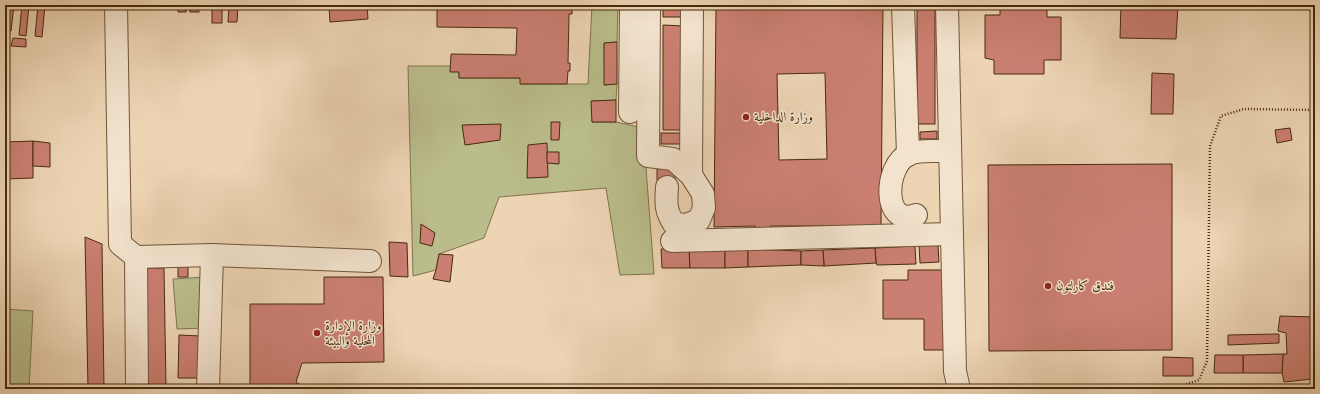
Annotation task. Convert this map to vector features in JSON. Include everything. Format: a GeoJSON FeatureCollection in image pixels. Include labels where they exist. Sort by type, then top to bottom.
{"type":"FeatureCollection","features":[{"type":"Feature","properties":{"kind":"street"},"geometry":{"type":"LineString","coordinates":[[116,5],[120,244],[136,257],[212,255],[370,261]]}},
{"type":"Feature","properties":{"kind":"street"},"geometry":{"type":"LineString","coordinates":[[630,112],[631,5]]}},
{"type":"Feature","properties":{"kind":"street"},"geometry":{"type":"LineString","coordinates":[[649,5],[648,156],[673,159],[691,175],[704,194],[704,208],[699,220],[686,226],[674,224],[668,214],[666,202],[667,187]]}},
{"type":"Feature","properties":{"kind":"street"},"geometry":{"type":"LineString","coordinates":[[691,175],[692,5]]}},
{"type":"Feature","properties":{"kind":"street"},"geometry":{"type":"LineString","coordinates":[[903,5],[908,155]]}},
{"type":"Feature","properties":{"kind":"street"},"geometry":{"type":"LineString","coordinates":[[946,5],[955,371],[959,389]]}},
{"type":"Feature","properties":{"kind":"street"},"geometry":{"type":"LineString","coordinates":[[916,215],[911,217],[899,215],[892,206],[890,182],[893,172],[898,164],[908,155],[919,152],[950,151]]}},
{"type":"Feature","properties":{"kind":"street"},"geometry":{"type":"LineString","coordinates":[[672,242],[952,234]]}},
{"type":"Feature","properties":{"kind":"street"},"geometry":{"type":"LineString","coordinates":[[208,389],[212,255]]}},
{"type":"Feature","properties":{"kind":"street"},"geometry":{"type":"LineString","coordinates":[[136,257],[137,389]]}},
{"type":"Feature","properties":{"kind":"path"},"geometry":{"type":"LineString","coordinates":[[1172,389],[1198,380],[1207,361],[1210,146],[1221,116],[1244,109],[1315,110]]}},
{"type":"Feature","properties":{"kind":"green space"},"geometry":{"type":"Polygon","coordinates":[[[592,5],[618,5],[617,42],[604,43],[605,85],[617,84],[616,100],[592,101],[592,122],[616,122],[643,128],[654,274],[620,275],[606,188],[499,197],[484,238],[439,254],[436,270],[413,276],[408,66],[450,66],[459,72],[459,78],[520,78],[521,84],[588,84],[592,5]]]}},
{"type":"Feature","properties":{"kind":"green space"},"geometry":{"type":"Polygon","coordinates":[[[206,277],[207,328],[177,329],[173,279],[206,277]]]}},
{"type":"Feature","properties":{"kind":"green space"},"geometry":{"type":"Polygon","coordinates":[[[5,309],[33,311],[29,389],[5,389],[5,309]]]}},
{"type":"Feature","properties":{"kind":"building"},"geometry":{"type":"Polygon","coordinates":[[[7,5],[14,5],[11,31],[5,31],[7,5]]]}},
{"type":"Feature","properties":{"kind":"building"},"geometry":{"type":"Polygon","coordinates":[[[22,5],[29,5],[26,36],[19,35],[22,5]]]}},
{"type":"Feature","properties":{"kind":"building"},"geometry":{"type":"Polygon","coordinates":[[[38,5],[45,5],[42,37],[35,36],[38,5]]]}},
{"type":"Feature","properties":{"kind":"building"},"geometry":{"type":"Polygon","coordinates":[[[178,5],[187,5],[186,12],[178,12],[178,5]]]}},
{"type":"Feature","properties":{"kind":"building"},"geometry":{"type":"Polygon","coordinates":[[[190,5],[199,5],[199,12],[190,12],[190,5]]]}},
{"type":"Feature","properties":{"kind":"building"},"geometry":{"type":"Polygon","coordinates":[[[212,5],[222,5],[222,23],[212,23],[212,5]]]}},
{"type":"Feature","properties":{"kind":"building"},"geometry":{"type":"Polygon","coordinates":[[[229,5],[238,5],[237,22],[228,22],[229,5]]]}},
{"type":"Feature","properties":{"kind":"building"},"geometry":{"type":"Polygon","coordinates":[[[329,5],[367,5],[368,19],[330,22],[329,5]]]}},
{"type":"Feature","properties":{"kind":"building"},"geometry":{"type":"Polygon","coordinates":[[[437,5],[572,5],[572,14],[569,14],[568,63],[570,63],[570,71],[568,71],[567,84],[520,84],[520,78],[459,78],[459,72],[450,72],[451,54],[516,55],[517,28],[437,27],[437,5]]]}},
{"type":"Feature","properties":{"kind":"building"},"geometry":{"type":"Polygon","coordinates":[[[663,5],[684,5],[685,17],[663,17],[663,5]]]}},
{"type":"Feature","properties":{"kind":"building","name":"وزارة الداخلية"},"geometry":{"type":"Polygon","coordinates":[[[716,5],[883,5],[881,226],[825,235],[824,226],[770,226],[771,235],[755,235],[755,226],[714,227],[716,5]],[[825,73],[777,74],[779,160],[827,159],[825,73]]]}},
{"type":"Feature","properties":{"kind":"building"},"geometry":{"type":"Polygon","coordinates":[[[917,5],[935,5],[935,124],[917,124],[917,5]]]}},
{"type":"Feature","properties":{"kind":"building"},"geometry":{"type":"Polygon","coordinates":[[[1000,5],[1047,5],[1047,17],[1061,17],[1061,60],[1044,60],[1044,74],[994,74],[994,60],[985,58],[985,15],[1000,15],[1000,5]]]}},
{"type":"Feature","properties":{"kind":"building"},"geometry":{"type":"Polygon","coordinates":[[[1121,5],[1178,5],[1176,39],[1120,38],[1121,5]]]}},
{"type":"Feature","properties":{"kind":"building"},"geometry":{"type":"Polygon","coordinates":[[[663,25],[683,26],[683,130],[663,130],[663,25]]]}},
{"type":"Feature","properties":{"kind":"building"},"geometry":{"type":"Polygon","coordinates":[[[13,38],[26,39],[26,47],[11,46],[13,38]]]}},
{"type":"Feature","properties":{"kind":"building"},"geometry":{"type":"Polygon","coordinates":[[[617,42],[617,84],[604,85],[604,43],[617,42]]]}},
{"type":"Feature","properties":{"kind":"building"},"geometry":{"type":"Polygon","coordinates":[[[1152,73],[1174,74],[1173,114],[1151,114],[1152,73]]]}},
{"type":"Feature","properties":{"kind":"building"},"geometry":{"type":"Polygon","coordinates":[[[616,100],[616,122],[592,122],[591,101],[616,100]]]}},
{"type":"Feature","properties":{"kind":"building"},"geometry":{"type":"Polygon","coordinates":[[[551,122],[560,122],[559,140],[551,140],[551,122]]]}},
{"type":"Feature","properties":{"kind":"building"},"geometry":{"type":"Polygon","coordinates":[[[501,124],[500,140],[465,145],[462,125],[501,124]]]}},
{"type":"Feature","properties":{"kind":"building"},"geometry":{"type":"Polygon","coordinates":[[[1290,128],[1292,140],[1277,143],[1275,130],[1290,128]]]}},
{"type":"Feature","properties":{"kind":"building"},"geometry":{"type":"Polygon","coordinates":[[[937,131],[937,139],[920,139],[920,132],[937,131]]]}},
{"type":"Feature","properties":{"kind":"building"},"geometry":{"type":"Polygon","coordinates":[[[661,133],[681,133],[681,144],[661,144],[661,133]]]}},
{"type":"Feature","properties":{"kind":"building"},"geometry":{"type":"Polygon","coordinates":[[[33,141],[33,178],[5,179],[5,142],[33,141]]]}},
{"type":"Feature","properties":{"kind":"building"},"geometry":{"type":"Polygon","coordinates":[[[33,141],[50,143],[50,167],[33,166],[33,141]]]}},
{"type":"Feature","properties":{"kind":"building"},"geometry":{"type":"Polygon","coordinates":[[[547,143],[548,177],[527,178],[528,145],[547,143]]]}},
{"type":"Feature","properties":{"kind":"building"},"geometry":{"type":"Polygon","coordinates":[[[547,152],[559,152],[559,164],[547,163],[547,152]]]}},
{"type":"Feature","properties":{"kind":"building"},"geometry":{"type":"Polygon","coordinates":[[[657,163],[675,163],[675,180],[657,181],[657,163]]]}},
{"type":"Feature","properties":{"kind":"building"},"geometry":{"type":"Polygon","coordinates":[[[1172,164],[1172,350],[989,351],[988,165],[1172,164]]]}},
{"type":"Feature","properties":{"kind":"building"},"geometry":{"type":"Polygon","coordinates":[[[421,224],[435,233],[432,246],[420,243],[421,224]]]}},
{"type":"Feature","properties":{"kind":"building"},"geometry":{"type":"Polygon","coordinates":[[[85,237],[102,244],[104,389],[88,389],[85,237]]]}},
{"type":"Feature","properties":{"kind":"building"},"geometry":{"type":"Polygon","coordinates":[[[389,242],[407,243],[408,277],[390,276],[389,242]]]}},
{"type":"Feature","properties":{"kind":"building"},"geometry":{"type":"Polygon","coordinates":[[[919,245],[938,245],[939,262],[920,263],[919,245]]]}},
{"type":"Feature","properties":{"kind":"building"},"geometry":{"type":"Polygon","coordinates":[[[915,246],[916,264],[877,265],[876,263],[875,248],[915,246]]]}},
{"type":"Feature","properties":{"kind":"building"},"geometry":{"type":"Polygon","coordinates":[[[689,248],[690,268],[662,268],[661,249],[689,248]]]}},
{"type":"Feature","properties":{"kind":"building"},"geometry":{"type":"Polygon","coordinates":[[[689,248],[725,248],[725,268],[690,268],[689,248]]]}},
{"type":"Feature","properties":{"kind":"building"},"geometry":{"type":"Polygon","coordinates":[[[725,248],[748,249],[748,267],[725,268],[725,248]]]}},
{"type":"Feature","properties":{"kind":"building"},"geometry":{"type":"Polygon","coordinates":[[[875,248],[876,263],[824,266],[823,250],[875,248]]]}},
{"type":"Feature","properties":{"kind":"building"},"geometry":{"type":"Polygon","coordinates":[[[748,249],[801,251],[801,265],[748,267],[748,249]]]}},
{"type":"Feature","properties":{"kind":"building"},"geometry":{"type":"Polygon","coordinates":[[[823,250],[824,266],[801,265],[801,251],[823,250]]]}},
{"type":"Feature","properties":{"kind":"building"},"geometry":{"type":"Polygon","coordinates":[[[439,254],[453,255],[450,282],[433,279],[439,254]]]}},
{"type":"Feature","properties":{"kind":"building"},"geometry":{"type":"Polygon","coordinates":[[[188,260],[188,277],[178,277],[178,261],[188,260]]]}},
{"type":"Feature","properties":{"kind":"building"},"geometry":{"type":"Polygon","coordinates":[[[144,268],[164,268],[166,389],[145,389],[144,268]]]}},
{"type":"Feature","properties":{"kind":"building"},"geometry":{"type":"Polygon","coordinates":[[[908,270],[949,270],[948,350],[924,350],[924,319],[883,319],[883,280],[908,280],[908,270]]]}},
{"type":"Feature","properties":{"kind":"building","name":"وزارة الإدارة المحلية والبيئة"},"geometry":{"type":"Polygon","coordinates":[[[324,277],[383,277],[384,362],[302,363],[296,382],[306,389],[250,389],[250,304],[324,304],[324,277]]]}},
{"type":"Feature","properties":{"kind":"building"},"geometry":{"type":"Polygon","coordinates":[[[1280,316],[1315,317],[1315,361],[1313,379],[1284,382],[1282,373],[1283,354],[1287,354],[1286,333],[1278,331],[1280,316]]]}},
{"type":"Feature","properties":{"kind":"building"},"geometry":{"type":"Polygon","coordinates":[[[1279,334],[1279,343],[1228,345],[1228,335],[1279,334]]]}},
{"type":"Feature","properties":{"kind":"building"},"geometry":{"type":"Polygon","coordinates":[[[179,335],[201,336],[200,378],[178,378],[179,335]]]}},
{"type":"Feature","properties":{"kind":"building"},"geometry":{"type":"Polygon","coordinates":[[[1283,354],[1282,373],[1243,373],[1243,355],[1283,354]]]}},
{"type":"Feature","properties":{"kind":"building"},"geometry":{"type":"Polygon","coordinates":[[[1215,355],[1243,355],[1243,373],[1214,373],[1215,355]]]}},
{"type":"Feature","properties":{"kind":"building"},"geometry":{"type":"Polygon","coordinates":[[[1163,357],[1193,358],[1193,376],[1163,376],[1163,357]]]}},
{"type":"Feature","properties":{"kind":"place","name":"وزارة الداخلية"},"geometry":{"type":"Point","coordinates":[746,117]}},
{"type":"Feature","properties":{"kind":"place","name":"فندق كارلتون"},"geometry":{"type":"Point","coordinates":[1048,286]}},
{"type":"Feature","properties":{"kind":"place","name":"وزارة الإدارة المحلية والبيئة"},"geometry":{"type":"Point","coordinates":[317,333]}}]}
